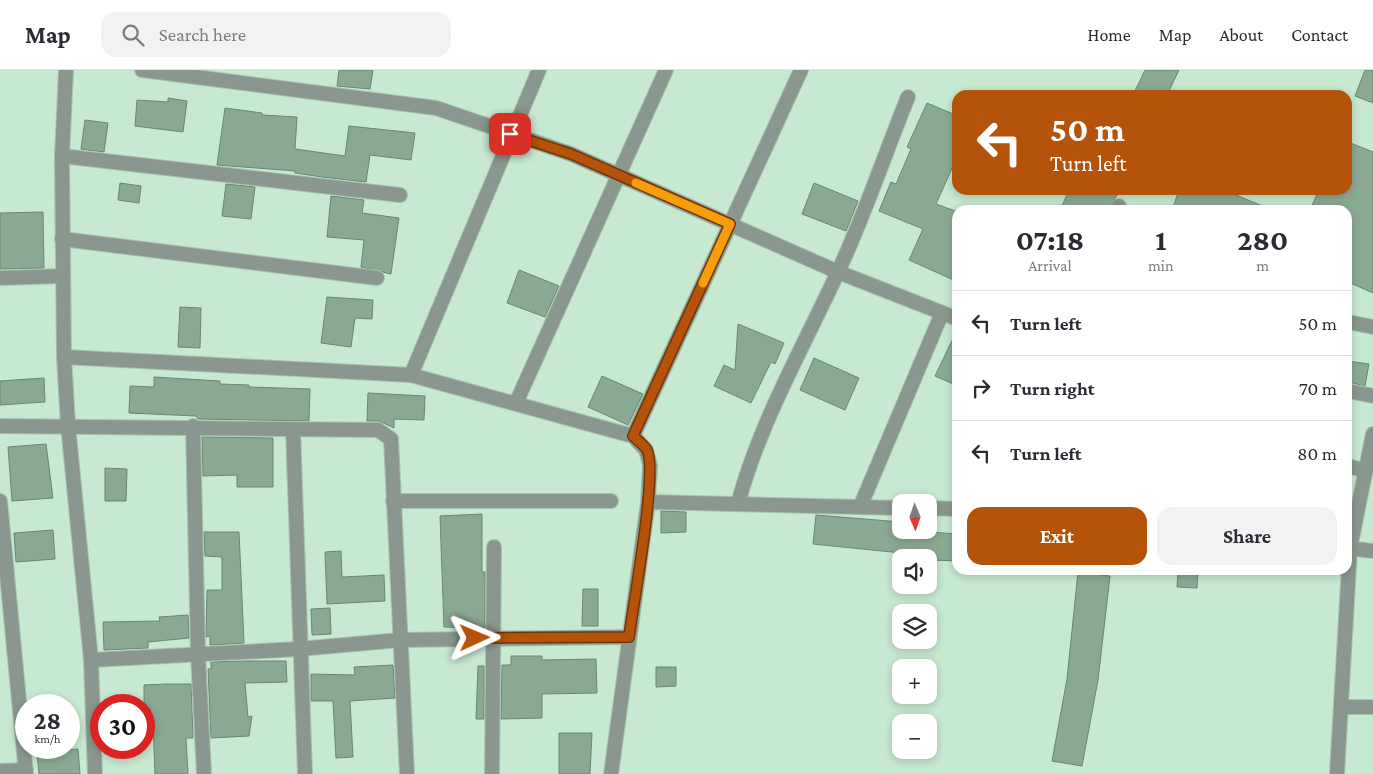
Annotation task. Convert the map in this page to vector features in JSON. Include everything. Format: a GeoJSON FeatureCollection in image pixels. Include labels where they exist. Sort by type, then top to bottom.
{"type":"FeatureCollection","features":[{"type":"Feature","properties":{"kind":"street"},"geometry":{"type":"LineString","coordinates":[[66,70],[62,156],[64,357],[68,425],[91,660],[95,774]]}},
{"type":"Feature","properties":{"kind":"street"},"geometry":{"type":"LineString","coordinates":[[142,70],[436,108],[571,154],[838,272],[952,317]]}},
{"type":"Feature","properties":{"kind":"street"},"geometry":{"type":"LineString","coordinates":[[411,375],[510,134],[539,70]]}},
{"type":"Feature","properties":{"kind":"street"},"geometry":{"type":"LineString","coordinates":[[516,403],[666,70]]}},
{"type":"Feature","properties":{"kind":"street"},"geometry":{"type":"LineString","coordinates":[[633,436],[801,70]]}},
{"type":"Feature","properties":{"kind":"street"},"geometry":{"type":"LineString","coordinates":[[738,504],[745,478],[788,375],[838,272],[908,97]]}},
{"type":"Feature","properties":{"kind":"street"},"geometry":{"type":"LineString","coordinates":[[62,156],[400,196]]}},
{"type":"Feature","properties":{"kind":"street"},"geometry":{"type":"LineString","coordinates":[[62,239],[377,278]]}},
{"type":"Feature","properties":{"kind":"street"},"geometry":{"type":"LineString","coordinates":[[0,278],[63,276]]}},
{"type":"Feature","properties":{"kind":"street"},"geometry":{"type":"LineString","coordinates":[[860,507],[942,313]]}},
{"type":"Feature","properties":{"kind":"street"},"geometry":{"type":"LineString","coordinates":[[1352,323],[1373,328]]}},
{"type":"Feature","properties":{"kind":"street"},"geometry":{"type":"LineString","coordinates":[[64,357],[411,375],[633,436],[646,450],[650,465],[648,502],[611,774]]}},
{"type":"Feature","properties":{"kind":"street"},"geometry":{"type":"LineString","coordinates":[[1352,392],[1373,396]]}},
{"type":"Feature","properties":{"kind":"street"},"geometry":{"type":"LineString","coordinates":[[0,426],[193,426],[378,430],[386,434],[391,439],[407,774]]}},
{"type":"Feature","properties":{"kind":"street"},"geometry":{"type":"LineString","coordinates":[[193,426],[198,654],[204,774]]}},
{"type":"Feature","properties":{"kind":"street"},"geometry":{"type":"LineString","coordinates":[[293,429],[299,649],[305,774]]}},
{"type":"Feature","properties":{"kind":"street"},"geometry":{"type":"LineString","coordinates":[[1352,534],[1373,434]]}},
{"type":"Feature","properties":{"kind":"street"},"geometry":{"type":"LineString","coordinates":[[1352,467],[1366,471]]}},
{"type":"Feature","properties":{"kind":"street"},"geometry":{"type":"LineString","coordinates":[[0,501],[26,772],[0,771]]}},
{"type":"Feature","properties":{"kind":"street"},"geometry":{"type":"LineString","coordinates":[[393,501],[611,501]]}},
{"type":"Feature","properties":{"kind":"street"},"geometry":{"type":"LineString","coordinates":[[648,502],[892,508]]}},
{"type":"Feature","properties":{"kind":"street"},"geometry":{"type":"LineString","coordinates":[[938,508],[952,509]]}},
{"type":"Feature","properties":{"kind":"street"},"geometry":{"type":"LineString","coordinates":[[492,774],[494,547]]}},
{"type":"Feature","properties":{"kind":"street"},"geometry":{"type":"LineString","coordinates":[[1352,548],[1373,551]]}},
{"type":"Feature","properties":{"kind":"street"},"geometry":{"type":"LineString","coordinates":[[1338,774],[1348,575]]}},
{"type":"Feature","properties":{"kind":"street"},"geometry":{"type":"LineString","coordinates":[[91,660],[299,649],[400,640],[493,637],[629,637]]}},
{"type":"Feature","properties":{"kind":"street"},"geometry":{"type":"LineString","coordinates":[[1341,707],[1373,708]]}},
{"type":"Feature","properties":{"kind":"building"},"geometry":{"type":"Polygon","coordinates":[[[339,70],[373,70],[370,89],[337,86],[339,70]]]}},
{"type":"Feature","properties":{"kind":"building"},"geometry":{"type":"Polygon","coordinates":[[[1145,70],[1179,70],[1169,90],[1135,90],[1145,70]]]}},
{"type":"Feature","properties":{"kind":"building"},"geometry":{"type":"Polygon","coordinates":[[[1365,70],[1373,70],[1373,103],[1355,96],[1365,70]]]}},
{"type":"Feature","properties":{"kind":"building"},"geometry":{"type":"Polygon","coordinates":[[[168,98],[187,101],[183,132],[135,126],[137,100],[168,102],[168,98]]]}},
{"type":"Feature","properties":{"kind":"building"},"geometry":{"type":"Polygon","coordinates":[[[927,103],[952,113],[952,168],[936,204],[952,210],[952,279],[909,260],[923,229],[879,211],[891,182],[896,184],[911,149],[907,147],[927,103]]]}},
{"type":"Feature","properties":{"kind":"building"},"geometry":{"type":"Polygon","coordinates":[[[225,108],[262,113],[262,115],[297,117],[295,149],[345,156],[349,126],[415,133],[411,160],[370,155],[366,182],[295,173],[295,171],[217,165],[225,108]]]}},
{"type":"Feature","properties":{"kind":"building"},"geometry":{"type":"Polygon","coordinates":[[[85,120],[108,123],[104,152],[81,149],[85,120]]]}},
{"type":"Feature","properties":{"kind":"building"},"geometry":{"type":"Polygon","coordinates":[[[1352,144],[1373,152],[1373,293],[1352,284],[1352,205],[1312,205],[1317,195],[1352,195],[1352,144]]]}},
{"type":"Feature","properties":{"kind":"building"},"geometry":{"type":"Polygon","coordinates":[[[120,183],[141,186],[139,203],[118,200],[120,183]]]}},
{"type":"Feature","properties":{"kind":"building"},"geometry":{"type":"Polygon","coordinates":[[[814,183],[858,201],[846,231],[802,214],[814,183]]]}},
{"type":"Feature","properties":{"kind":"building"},"geometry":{"type":"Polygon","coordinates":[[[226,184],[255,187],[251,219],[222,216],[226,184]]]}},
{"type":"Feature","properties":{"kind":"building"},"geometry":{"type":"Polygon","coordinates":[[[1067,195],[1117,195],[1111,205],[1062,205],[1067,195]]]}},
{"type":"Feature","properties":{"kind":"building"},"geometry":{"type":"Polygon","coordinates":[[[1177,195],[1236,195],[1260,205],[1174,205],[1177,195]]]}},
{"type":"Feature","properties":{"kind":"building"},"geometry":{"type":"Polygon","coordinates":[[[331,196],[364,200],[362,213],[399,218],[391,274],[361,267],[364,240],[327,237],[331,196]]]}},
{"type":"Feature","properties":{"kind":"building"},"geometry":{"type":"Polygon","coordinates":[[[43,212],[44,268],[0,269],[0,213],[43,212]]]}},
{"type":"Feature","properties":{"kind":"building"},"geometry":{"type":"Polygon","coordinates":[[[519,270],[559,286],[545,317],[507,303],[519,270]]]}},
{"type":"Feature","properties":{"kind":"building"},"geometry":{"type":"Polygon","coordinates":[[[327,297],[373,300],[372,319],[355,318],[351,347],[321,343],[327,297]]]}},
{"type":"Feature","properties":{"kind":"building"},"geometry":{"type":"Polygon","coordinates":[[[180,307],[201,308],[200,348],[178,347],[180,307]]]}},
{"type":"Feature","properties":{"kind":"building"},"geometry":{"type":"Polygon","coordinates":[[[738,324],[784,343],[775,364],[771,362],[751,403],[714,386],[724,365],[735,370],[738,324]]]}},
{"type":"Feature","properties":{"kind":"building"},"geometry":{"type":"Polygon","coordinates":[[[952,341],[952,383],[935,376],[952,341]]]}},
{"type":"Feature","properties":{"kind":"building"},"geometry":{"type":"Polygon","coordinates":[[[814,358],[859,378],[845,410],[800,390],[814,358]]]}},
{"type":"Feature","properties":{"kind":"building"},"geometry":{"type":"Polygon","coordinates":[[[1352,362],[1369,364],[1365,386],[1352,383],[1352,362]]]}},
{"type":"Feature","properties":{"kind":"building"},"geometry":{"type":"Polygon","coordinates":[[[602,376],[643,394],[628,425],[588,407],[602,376]]]}},
{"type":"Feature","properties":{"kind":"building"},"geometry":{"type":"Polygon","coordinates":[[[154,377],[220,381],[220,384],[249,385],[249,387],[310,389],[309,421],[198,419],[196,416],[129,413],[130,386],[154,387],[154,377]]]}},
{"type":"Feature","properties":{"kind":"building"},"geometry":{"type":"Polygon","coordinates":[[[44,378],[45,402],[0,405],[0,381],[44,378]]]}},
{"type":"Feature","properties":{"kind":"building"},"geometry":{"type":"Polygon","coordinates":[[[368,393],[425,396],[424,420],[394,419],[394,428],[379,421],[367,421],[368,393]]]}},
{"type":"Feature","properties":{"kind":"building"},"geometry":{"type":"Polygon","coordinates":[[[202,437],[273,438],[273,487],[237,487],[237,475],[203,476],[202,437]]]}},
{"type":"Feature","properties":{"kind":"building"},"geometry":{"type":"Polygon","coordinates":[[[46,444],[53,498],[12,501],[8,447],[46,444]]]}},
{"type":"Feature","properties":{"kind":"building"},"geometry":{"type":"Polygon","coordinates":[[[105,468],[127,469],[126,501],[105,501],[105,468]]]}},
{"type":"Feature","properties":{"kind":"building"},"geometry":{"type":"Polygon","coordinates":[[[661,511],[686,512],[686,532],[661,533],[661,511]]]}},
{"type":"Feature","properties":{"kind":"building"},"geometry":{"type":"Polygon","coordinates":[[[482,514],[482,572],[485,572],[485,628],[444,627],[440,516],[482,514]]]}},
{"type":"Feature","properties":{"kind":"building"},"geometry":{"type":"Polygon","coordinates":[[[816,515],[892,521],[892,539],[938,539],[938,533],[952,534],[952,561],[937,560],[937,549],[892,549],[892,552],[813,544],[816,515]]]}},
{"type":"Feature","properties":{"kind":"building"},"geometry":{"type":"Polygon","coordinates":[[[53,530],[55,559],[16,562],[14,533],[53,530]]]}},
{"type":"Feature","properties":{"kind":"building"},"geometry":{"type":"Polygon","coordinates":[[[204,532],[239,532],[244,643],[210,645],[210,636],[206,637],[207,590],[222,590],[222,557],[205,556],[204,532]]]}},
{"type":"Feature","properties":{"kind":"building"},"geometry":{"type":"Polygon","coordinates":[[[341,551],[342,577],[384,575],[385,601],[327,604],[325,552],[341,551]]]}},
{"type":"Feature","properties":{"kind":"building"},"geometry":{"type":"Polygon","coordinates":[[[1078,575],[1110,576],[1098,680],[1082,766],[1052,761],[1067,679],[1078,575]]]}},
{"type":"Feature","properties":{"kind":"building"},"geometry":{"type":"Polygon","coordinates":[[[1178,575],[1198,575],[1197,588],[1177,587],[1178,575]]]}},
{"type":"Feature","properties":{"kind":"building"},"geometry":{"type":"Polygon","coordinates":[[[583,589],[598,589],[598,626],[582,626],[583,589]]]}},
{"type":"Feature","properties":{"kind":"building"},"geometry":{"type":"Polygon","coordinates":[[[330,608],[331,634],[312,635],[311,609],[330,608]]]}},
{"type":"Feature","properties":{"kind":"building"},"geometry":{"type":"Polygon","coordinates":[[[188,615],[189,638],[148,642],[148,648],[104,650],[103,622],[160,621],[159,617],[188,615]]]}},
{"type":"Feature","properties":{"kind":"building"},"geometry":{"type":"Polygon","coordinates":[[[511,656],[542,656],[542,660],[596,659],[597,693],[542,694],[542,718],[501,719],[502,665],[511,665],[511,656]]]}},
{"type":"Feature","properties":{"kind":"building"},"geometry":{"type":"Polygon","coordinates":[[[286,661],[287,682],[245,683],[248,717],[252,716],[249,736],[211,738],[208,669],[211,669],[211,662],[286,661]]]}},
{"type":"Feature","properties":{"kind":"building"},"geometry":{"type":"Polygon","coordinates":[[[393,665],[395,698],[350,701],[353,757],[336,758],[333,701],[311,701],[311,674],[355,675],[354,667],[393,665]]]}},
{"type":"Feature","properties":{"kind":"building"},"geometry":{"type":"Polygon","coordinates":[[[478,666],[484,666],[484,719],[476,719],[478,666]]]}},
{"type":"Feature","properties":{"kind":"building"},"geometry":{"type":"Polygon","coordinates":[[[656,667],[676,667],[676,686],[656,687],[656,667]]]}},
{"type":"Feature","properties":{"kind":"building"},"geometry":{"type":"Polygon","coordinates":[[[191,684],[193,738],[186,738],[188,774],[155,774],[155,694],[144,694],[144,685],[191,684]]]}},
{"type":"Feature","properties":{"kind":"building"},"geometry":{"type":"Polygon","coordinates":[[[559,733],[592,733],[590,774],[559,774],[559,733]]]}},
{"type":"Feature","properties":{"kind":"building"},"geometry":{"type":"Polygon","coordinates":[[[38,759],[79,759],[80,774],[39,774],[38,759]]]}},
{"type":"Feature","properties":{"kind":"slow traffic"},"geometry":{"type":"LineString","coordinates":[[636,183],[730,224],[703,283]]}},
{"type":"Feature","properties":{"kind":"route"},"geometry":{"type":"LineString","coordinates":[[475,638],[629,637],[648,502],[650,465],[646,450],[633,436],[730,224],[571,154],[510,134]]}}]}
